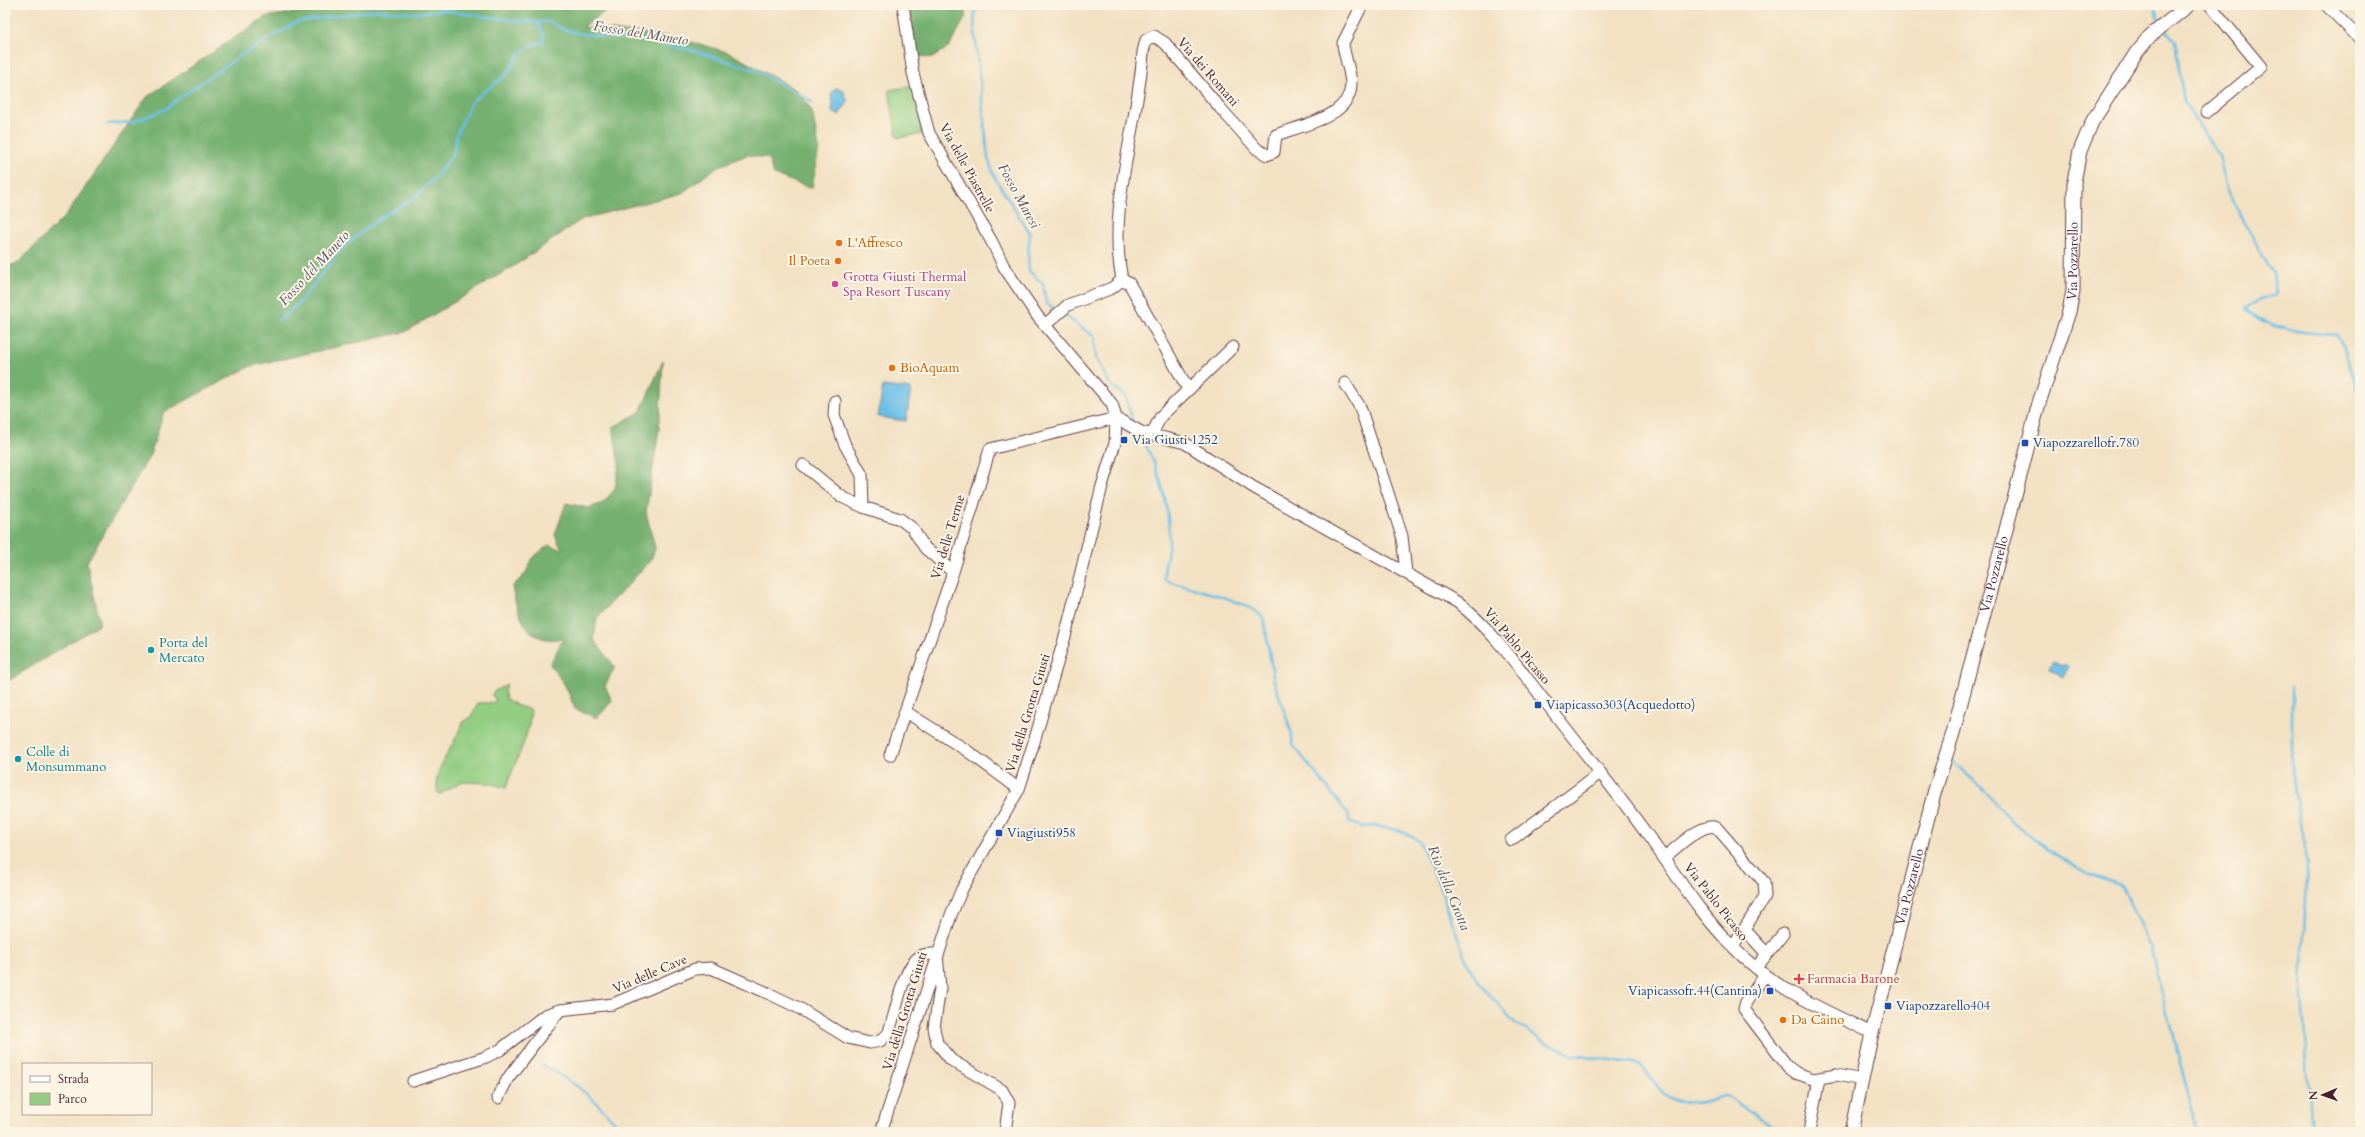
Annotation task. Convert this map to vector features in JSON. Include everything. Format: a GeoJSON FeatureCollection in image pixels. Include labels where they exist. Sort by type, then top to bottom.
{"type":"FeatureCollection","features":[{"type":"Feature","properties":{"kind":"street","name":"Via delle Piastrelle"},"geometry":{"type":"LineString","coordinates":[[903,5],[913,73],[929,133],[992,242],[1004,268],[1032,310]]}},
{"type":"Feature","properties":{"kind":"street","name":"Via dei Romani"},"geometry":{"type":"LineString","coordinates":[[1122,280],[1119,265],[1120,198],[1146,40],[1154,36],[1165,43],[1257,149],[1267,155],[1274,152],[1276,135],[1298,129],[1335,112],[1350,92],[1349,70],[1343,43],[1362,5]]}},
{"type":"Feature","properties":{"kind":"street","name":"Via Pozzarello"},"geometry":{"type":"LineString","coordinates":[[1851,1132],[1872,1033],[2039,403],[2069,312],[2072,291],[2074,182],[2080,151],[2092,122],[2136,53],[2155,32],[2189,5]]}},
{"type":"Feature","properties":{"kind":"street"},"geometry":{"type":"LineString","coordinates":[[2207,112],[2261,67],[2210,5]]}},
{"type":"Feature","properties":{"kind":"street"},"geometry":{"type":"LineString","coordinates":[[2326,5],[2360,39]]}},
{"type":"Feature","properties":{"kind":"street"},"geometry":{"type":"LineString","coordinates":[[1045,325],[1068,305],[1112,288],[1122,280],[1129,283],[1161,343],[1188,389]]}},
{"type":"Feature","properties":{"kind":"street","name":"Via della Grotta Giusti"},"geometry":{"type":"LineString","coordinates":[[881,1132],[897,1087],[937,954],[962,888],[1019,789],[1066,633],[1102,484],[1114,443],[1116,418],[1112,404],[1032,310]]}},
{"type":"Feature","properties":{"kind":"street"},"geometry":{"type":"LineString","coordinates":[[1142,431],[1161,416],[1233,347]]}},
{"type":"Feature","properties":{"kind":"street"},"geometry":{"type":"LineString","coordinates":[[1345,383],[1360,407],[1402,536],[1406,573]]}},
{"type":"Feature","properties":{"kind":"street"},"geometry":{"type":"LineString","coordinates":[[835,401],[834,415],[846,445],[862,475],[863,507]]}},
{"type":"Feature","properties":{"kind":"street","name":"Via Pablo Picasso"},"geometry":{"type":"LineString","coordinates":[[1116,418],[1142,431],[1185,443],[1253,487],[1456,602],[1490,630],[1600,773],[1712,924],[1733,948],[1765,975],[1794,995],[1872,1033]]}},
{"type":"Feature","properties":{"kind":"street","name":"Via delle Terme"},"geometry":{"type":"LineString","coordinates":[[890,755],[953,572],[990,449],[1116,418]]}},
{"type":"Feature","properties":{"kind":"street"},"geometry":{"type":"LineString","coordinates":[[803,465],[842,497],[863,507],[900,519],[912,528],[925,548],[953,572]]}},
{"type":"Feature","properties":{"kind":"street"},"geometry":{"type":"LineString","coordinates":[[906,712],[966,750],[1019,789]]}},
{"type":"Feature","properties":{"kind":"street"},"geometry":{"type":"LineString","coordinates":[[1511,840],[1600,773]]}},
{"type":"Feature","properties":{"kind":"street"},"geometry":{"type":"LineString","coordinates":[[1664,858],[1702,828],[1711,826],[1718,828],[1760,876],[1766,886],[1762,902],[1733,948]]}},
{"type":"Feature","properties":{"kind":"street"},"geometry":{"type":"LineString","coordinates":[[1744,930],[1767,954]]}},
{"type":"Feature","properties":{"kind":"street"},"geometry":{"type":"LineString","coordinates":[[1756,968],[1783,934]]}},
{"type":"Feature","properties":{"kind":"street","name":"Via delle Cave"},"geometry":{"type":"LineString","coordinates":[[413,1081],[486,1057],[500,1050],[545,1016],[560,1010],[614,1004],[695,969],[711,968],[799,1008],[848,1038],[870,1043],[880,1041],[888,1034],[906,976],[914,961],[924,954],[937,954]]}},
{"type":"Feature","properties":{"kind":"street"},"geometry":{"type":"LineString","coordinates":[[937,954],[940,988],[934,1028],[937,1043],[951,1060],[1002,1090],[1009,1103],[1005,1132]]}},
{"type":"Feature","properties":{"kind":"street"},"geometry":{"type":"LineString","coordinates":[[1765,975],[1746,1002],[1744,1009],[1747,1016],[1788,1067],[1796,1073],[1819,1079],[1837,1075],[1862,1080]]}},
{"type":"Feature","properties":{"kind":"street"},"geometry":{"type":"LineString","coordinates":[[498,1098],[508,1078],[560,1010]]}},
{"type":"Feature","properties":{"kind":"street"},"geometry":{"type":"LineString","coordinates":[[1809,1132],[1819,1079]]}},
{"type":"Feature","properties":{"kind":"green space"},"geometry":{"type":"Polygon","coordinates":[[[327,5],[614,5],[583,27],[659,35],[703,45],[730,53],[796,90],[812,111],[819,148],[812,188],[774,175],[768,158],[747,155],[717,167],[682,193],[582,219],[517,264],[405,332],[251,366],[164,412],[150,455],[87,562],[100,624],[5,683],[5,267],[18,263],[66,215],[147,97],[265,17],[326,8],[327,5]]]}},
{"type":"Feature","properties":{"kind":"green space"},"geometry":{"type":"Polygon","coordinates":[[[909,5],[968,5],[965,18],[949,47],[932,58],[914,55],[909,5]]]}},
{"type":"Feature","properties":{"kind":"green space"},"geometry":{"type":"Polygon","coordinates":[[[913,86],[922,134],[897,138],[889,90],[913,86]]]}},
{"type":"Feature","properties":{"kind":"green space"},"geometry":{"type":"Polygon","coordinates":[[[663,361],[659,430],[646,512],[655,548],[651,560],[597,618],[594,640],[615,667],[605,686],[612,701],[597,718],[575,709],[566,687],[550,664],[563,639],[547,639],[539,637],[526,627],[516,603],[512,587],[526,573],[532,558],[549,545],[562,550],[555,535],[566,503],[588,508],[603,503],[615,489],[619,465],[613,427],[640,412],[663,361]]]}},
{"type":"Feature","properties":{"kind":"green space"},"geometry":{"type":"Polygon","coordinates":[[[507,684],[504,690],[506,699],[518,706],[531,710],[528,731],[506,788],[488,783],[461,782],[439,795],[437,777],[444,759],[459,732],[462,723],[470,718],[478,703],[493,703],[496,699],[492,696],[493,692],[507,684]]]}},
{"type":"Feature","properties":{"kind":"water"},"geometry":{"type":"Polygon","coordinates":[[[836,88],[843,90],[848,102],[839,115],[832,112],[833,103],[831,94],[836,88]]]}},
{"type":"Feature","properties":{"kind":"water"},"geometry":{"type":"Polygon","coordinates":[[[883,386],[911,389],[906,421],[878,417],[883,386]]]}},
{"type":"Feature","properties":{"kind":"water"},"geometry":{"type":"Polygon","coordinates":[[[2053,661],[2062,666],[2064,664],[2069,667],[2063,677],[2049,668],[2053,661]]]}},
{"type":"Feature","properties":{"kind":"waterway","name":"Fosso del Maneto"},"geometry":{"type":"LineString","coordinates":[[437,5],[441,9],[455,12],[523,22],[550,22],[562,29],[582,34],[639,40],[691,50],[756,70],[812,102]]}},
{"type":"Feature","properties":{"kind":"waterway","name":"Fosso Maresi"},"geometry":{"type":"LineString","coordinates":[[976,5],[974,24],[988,158],[994,176],[1030,234],[1028,252],[1029,271],[1043,284],[1046,303],[1058,311]]}},
{"type":"Feature","properties":{"kind":"waterway"},"geometry":{"type":"LineString","coordinates":[[2155,5],[2157,16],[2161,23]]}},
{"type":"Feature","properties":{"kind":"waterway"},"geometry":{"type":"LineString","coordinates":[[107,124],[134,122],[166,109],[243,54],[297,22],[374,10],[415,13],[445,10]]}},
{"type":"Feature","properties":{"kind":"waterway","name":"Fosso del Maneto"},"geometry":{"type":"LineString","coordinates":[[278,321],[299,303],[343,247],[381,217],[411,200],[437,176],[453,154],[457,133],[472,101],[507,74],[520,52],[543,41],[544,37],[538,22]]}},
{"type":"Feature","properties":{"kind":"waterway"},"geometry":{"type":"LineString","coordinates":[[2165,29],[2175,41],[2184,102],[2219,156],[2228,193],[2273,274],[2276,293],[2249,306],[2246,309],[2266,322],[2289,330],[2337,335],[2344,348],[2356,387],[2360,391]]}},
{"type":"Feature","properties":{"kind":"waterway","name":"Fosso Maresi"},"geometry":{"type":"LineString","coordinates":[[1062,314],[1094,336],[1096,358],[1109,383],[1126,397],[1133,423]]}},
{"type":"Feature","properties":{"kind":"waterway","name":"Rio della Grotta"},"geometry":{"type":"LineString","coordinates":[[1141,436],[1158,474],[1168,514],[1169,541],[1164,570],[1165,580],[1234,601],[1258,613],[1264,620],[1274,681],[1291,731],[1293,745],[1349,815],[1349,821],[1362,827],[1376,826],[1401,831],[1419,841],[1437,880],[1467,963],[1478,982],[1515,1023],[1548,1044],[1573,1055],[1634,1063],[1643,1068],[1663,1093],[1669,1098],[1678,1101],[1696,1103],[1727,1096],[1781,1132]]}},
{"type":"Feature","properties":{"kind":"waterway"},"geometry":{"type":"LineString","coordinates":[[2292,687],[2292,771],[2297,808],[2308,865],[2301,983],[2312,1132]]}},
{"type":"Feature","properties":{"kind":"waterway"},"geometry":{"type":"LineString","coordinates":[[1952,761],[1984,790],[2014,823],[2048,850],[2091,875],[2122,886],[2150,947],[2198,1132]]}},
{"type":"Feature","properties":{"kind":"waterway"},"geometry":{"type":"LineString","coordinates":[[542,1065],[577,1086],[595,1102],[623,1132]]}},
{"type":"Feature","properties":{"kind":"place","name":"L'Affresco"},"geometry":{"type":"Point","coordinates":[839,243]}},
{"type":"Feature","properties":{"kind":"place","name":"Il Poeta"},"geometry":{"type":"Point","coordinates":[838,261]}},
{"type":"Feature","properties":{"kind":"place","name":"Grotta Giusti Thermal Spa Resort Tuscany"},"geometry":{"type":"Point","coordinates":[835,284]}},
{"type":"Feature","properties":{"kind":"place","name":"BioAquam"},"geometry":{"type":"Point","coordinates":[892,368]}},
{"type":"Feature","properties":{"kind":"place","name":"Via Giusti 1252"},"geometry":{"type":"Point","coordinates":[1124,440]}},
{"type":"Feature","properties":{"kind":"place","name":"Viapozzarellofr.780"},"geometry":{"type":"Point","coordinates":[2025,443]}},
{"type":"Feature","properties":{"kind":"place","name":"Porta del Mercato"},"geometry":{"type":"Point","coordinates":[151,650]}},
{"type":"Feature","properties":{"kind":"place","name":"Viapicasso303(Acquedotto)"},"geometry":{"type":"Point","coordinates":[1538,705]}},
{"type":"Feature","properties":{"kind":"place","name":"Colle di Monsummano"},"geometry":{"type":"Point","coordinates":[18,759]}},
{"type":"Feature","properties":{"kind":"place","name":"Viagiusti958"},"geometry":{"type":"Point","coordinates":[999,833]}},
{"type":"Feature","properties":{"kind":"place","name":"Farmacia Barone"},"geometry":{"type":"Point","coordinates":[1799,979]}},
{"type":"Feature","properties":{"kind":"place","name":"Viapicassofr.44(Cantina)"},"geometry":{"type":"Point","coordinates":[1770,991]}},
{"type":"Feature","properties":{"kind":"place","name":"Viapozzarello404"},"geometry":{"type":"Point","coordinates":[1888,1006]}},
{"type":"Feature","properties":{"kind":"place","name":"Da Caino"},"geometry":{"type":"Point","coordinates":[1783,1020]}}]}
